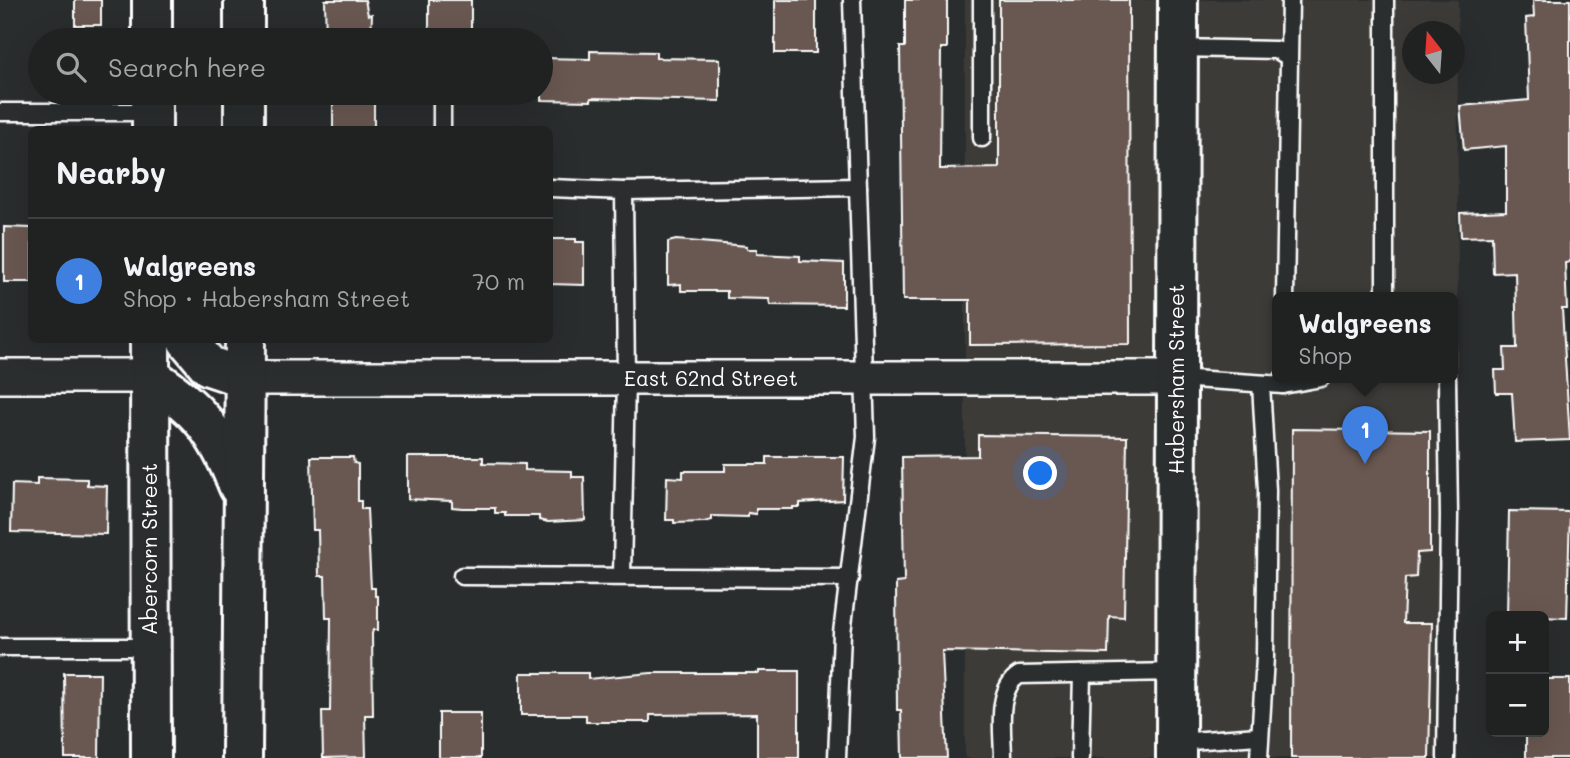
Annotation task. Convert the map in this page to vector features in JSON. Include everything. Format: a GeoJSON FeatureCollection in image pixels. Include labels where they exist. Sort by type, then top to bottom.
{"type":"FeatureCollection","features":[{"type":"Feature","properties":{"kind":"main road"},"geometry":{"type":"LineString","coordinates":[[152,0],[152,28]]}},
{"type":"Feature","properties":{"kind":"main road"},"geometry":{"type":"LineString","coordinates":[[244,0],[244,28]]}},
{"type":"Feature","properties":{"kind":"main road","name":"Habersham Street"},"geometry":{"type":"LineString","coordinates":[[1176,750],[1178,0]]}},
{"type":"Feature","properties":{"kind":"main road"},"geometry":{"type":"LineString","coordinates":[[244,105],[244,126]]}},
{"type":"Feature","properties":{"kind":"main road"},"geometry":{"type":"LineString","coordinates":[[190,343],[209,366],[245,378]]}},
{"type":"Feature","properties":{"kind":"main road"},"geometry":{"type":"LineString","coordinates":[[242,758],[245,343]]}},
{"type":"Feature","properties":{"kind":"main road"},"geometry":{"type":"LineString","coordinates":[[150,358],[207,424],[224,450],[244,499]]}},
{"type":"Feature","properties":{"kind":"main road","name":"Abercorn Street"},"geometry":{"type":"LineString","coordinates":[[150,358],[151,758]]}},
{"type":"Feature","properties":{"kind":"street"},"geometry":{"type":"LineString","coordinates":[[0,376],[150,358]]}},
{"type":"Feature","properties":{"kind":"street","name":"East 62nd Street"},"geometry":{"type":"LineString","coordinates":[[245,378],[1177,378]]}},
{"type":"Feature","properties":{"kind":"lane"},"geometry":{"type":"LineString","coordinates":[[837,758],[842,633],[866,437],[852,0]]}},
{"type":"Feature","properties":{"kind":"lane"},"geometry":{"type":"LineString","coordinates":[[982,0],[982,138]]}},
{"type":"Feature","properties":{"kind":"lane"},"geometry":{"type":"LineString","coordinates":[[1285,292],[1290,0]]}},
{"type":"Feature","properties":{"kind":"lane"},"geometry":{"type":"LineString","coordinates":[[1385,0],[1385,292]]}},
{"type":"Feature","properties":{"kind":"lane"},"geometry":{"type":"LineString","coordinates":[[1178,48],[1277,51],[1287,56]]}},
{"type":"Feature","properties":{"kind":"lane"},"geometry":{"type":"LineString","coordinates":[[442,105],[442,126]]}},
{"type":"Feature","properties":{"kind":"lane"},"geometry":{"type":"LineString","coordinates":[[0,112],[152,111]]}},
{"type":"Feature","properties":{"kind":"lane"},"geometry":{"type":"LineString","coordinates":[[553,188],[624,191],[858,187]]}},
{"type":"Feature","properties":{"kind":"lane"},"geometry":{"type":"LineString","coordinates":[[622,575],[626,379],[624,191]]}},
{"type":"Feature","properties":{"kind":"lane"},"geometry":{"type":"LineString","coordinates":[[1177,378],[1272,383]]}},
{"type":"Feature","properties":{"kind":"lane"},"geometry":{"type":"LineString","coordinates":[[1446,758],[1449,551],[1447,383]]}},
{"type":"Feature","properties":{"kind":"lane"},"geometry":{"type":"LineString","coordinates":[[1259,758],[1258,736],[1265,657],[1267,490],[1261,384]]}},
{"type":"Feature","properties":{"kind":"lane"},"geometry":{"type":"LineString","coordinates":[[462,576],[850,578]]}},
{"type":"Feature","properties":{"kind":"lane"},"geometry":{"type":"LineString","coordinates":[[0,647],[151,647]]}},
{"type":"Feature","properties":{"kind":"lane"},"geometry":{"type":"LineString","coordinates":[[1003,758],[1004,691],[1011,680],[1019,675],[1176,672]]}},
{"type":"Feature","properties":{"kind":"lane"},"geometry":{"type":"LineString","coordinates":[[1080,758],[1082,674]]}},
{"type":"Feature","properties":{"kind":"lane"},"geometry":{"type":"LineString","coordinates":[[1176,750],[1258,736]]}},
{"type":"Feature","properties":{"kind":"shaded area"},"geometry":{"type":"Polygon","coordinates":[[[965,0],[1458,0],[1458,21],[1402,21],[1402,84],[1458,84],[1458,292],[1272,292],[1272,383],[1457,383],[1457,758],[965,758],[965,0]]]}},
{"type":"Feature","properties":{"kind":"building"},"geometry":{"type":"Polygon","coordinates":[[[75,0],[101,0],[101,25],[75,25],[75,0]]]}},
{"type":"Feature","properties":{"kind":"building"},"geometry":{"type":"Polygon","coordinates":[[[325,0],[365,0],[368,15],[372,14],[371,28],[326,28],[325,0]]]}},
{"type":"Feature","properties":{"kind":"building"},"geometry":{"type":"Polygon","coordinates":[[[429,0],[471,0],[471,28],[429,28],[429,0]]]}},
{"type":"Feature","properties":{"kind":"building"},"geometry":{"type":"Polygon","coordinates":[[[775,0],[816,0],[816,53],[775,53],[775,0]]]}},
{"type":"Feature","properties":{"kind":"building"},"geometry":{"type":"Polygon","coordinates":[[[905,0],[947,0],[947,48],[941,48],[940,169],[999,168],[999,0],[1129,0],[1130,344],[970,345],[970,300],[903,300],[900,47],[905,47],[905,0]]]}},
{"type":"Feature","properties":{"kind":"building"},"geometry":{"type":"Polygon","coordinates":[[[1533,0],[1570,0],[1570,262],[1565,263],[1567,309],[1562,309],[1570,440],[1515,442],[1512,393],[1496,393],[1495,370],[1505,370],[1504,348],[1517,348],[1515,272],[1493,273],[1492,236],[1461,237],[1460,213],[1506,211],[1506,146],[1464,150],[1460,106],[1529,100],[1526,18],[1534,17],[1533,0]]]}},
{"type":"Feature","properties":{"kind":"building"},"geometry":{"type":"Polygon","coordinates":[[[590,51],[656,52],[656,58],[720,59],[720,101],[591,98],[591,101],[553,100],[553,58],[590,59],[590,51]]]}},
{"type":"Feature","properties":{"kind":"building"},"geometry":{"type":"Polygon","coordinates":[[[333,105],[374,105],[374,126],[333,126],[333,105]]]}},
{"type":"Feature","properties":{"kind":"building"},"geometry":{"type":"Polygon","coordinates":[[[4,227],[28,228],[28,282],[4,282],[4,227]]]}},
{"type":"Feature","properties":{"kind":"building"},"geometry":{"type":"Polygon","coordinates":[[[553,239],[576,239],[576,242],[584,242],[584,285],[553,284],[553,239]]]}},
{"type":"Feature","properties":{"kind":"building"},"geometry":{"type":"Polygon","coordinates":[[[676,240],[747,246],[747,249],[757,249],[757,254],[800,256],[800,261],[844,263],[844,306],[770,305],[769,299],[727,298],[727,291],[681,291],[681,284],[668,285],[668,242],[676,240]]]}},
{"type":"Feature","properties":{"kind":"building"},"geometry":{"type":"Polygon","coordinates":[[[1292,429],[1430,431],[1430,552],[1417,553],[1416,577],[1405,578],[1403,623],[1432,623],[1429,758],[1291,758],[1292,429]]]}},
{"type":"Feature","properties":{"kind":"building"},"geometry":{"type":"Polygon","coordinates":[[[978,435],[1127,437],[1124,617],[1109,616],[1108,654],[942,651],[947,758],[902,758],[901,710],[897,710],[896,583],[904,582],[902,457],[978,456],[978,435]]]}},
{"type":"Feature","properties":{"kind":"building"},"geometry":{"type":"Polygon","coordinates":[[[311,457],[353,457],[354,463],[358,464],[358,501],[361,501],[361,509],[367,509],[371,588],[375,588],[375,596],[378,596],[378,630],[373,630],[372,634],[373,715],[365,715],[366,757],[323,758],[322,711],[330,711],[331,618],[326,618],[325,576],[319,576],[318,530],[313,530],[311,457]]]}},
{"type":"Feature","properties":{"kind":"building"},"geometry":{"type":"Polygon","coordinates":[[[408,457],[483,457],[483,463],[525,464],[525,470],[572,471],[572,477],[584,477],[585,520],[548,522],[539,520],[539,516],[505,516],[505,513],[495,513],[495,508],[452,507],[452,501],[408,499],[408,457]]]}},
{"type":"Feature","properties":{"kind":"building"},"geometry":{"type":"Polygon","coordinates":[[[767,457],[844,457],[843,500],[800,503],[800,507],[793,509],[756,509],[756,514],[748,513],[748,517],[712,516],[712,520],[704,522],[674,523],[674,520],[666,520],[667,477],[683,478],[683,471],[725,471],[725,464],[767,464],[767,457]]]}},
{"type":"Feature","properties":{"kind":"building"},"geometry":{"type":"Polygon","coordinates":[[[37,478],[87,479],[87,485],[107,486],[106,534],[11,532],[12,484],[37,485],[37,478]]]}},
{"type":"Feature","properties":{"kind":"building"},"geometry":{"type":"Polygon","coordinates":[[[1509,511],[1570,512],[1567,618],[1549,617],[1549,611],[1507,611],[1509,511]]]}},
{"type":"Feature","properties":{"kind":"building"},"geometry":{"type":"Polygon","coordinates":[[[799,671],[799,758],[757,758],[757,714],[650,715],[650,722],[586,722],[586,715],[521,715],[521,673],[588,673],[588,679],[651,673],[799,671]]]}},
{"type":"Feature","properties":{"kind":"building"},"geometry":{"type":"Polygon","coordinates":[[[64,673],[100,673],[99,758],[65,758],[64,673]]]}},
{"type":"Feature","properties":{"kind":"building"},"geometry":{"type":"Polygon","coordinates":[[[1549,679],[1570,679],[1570,758],[1526,758],[1526,737],[1549,737],[1549,679]]]}},
{"type":"Feature","properties":{"kind":"building"},"geometry":{"type":"Polygon","coordinates":[[[439,713],[481,713],[481,758],[439,758],[439,713]]]}},
{"type":"Feature","properties":{"kind":"place","name":"Walgreens"},"geometry":{"type":"Point","coordinates":[1365,464]}}]}
